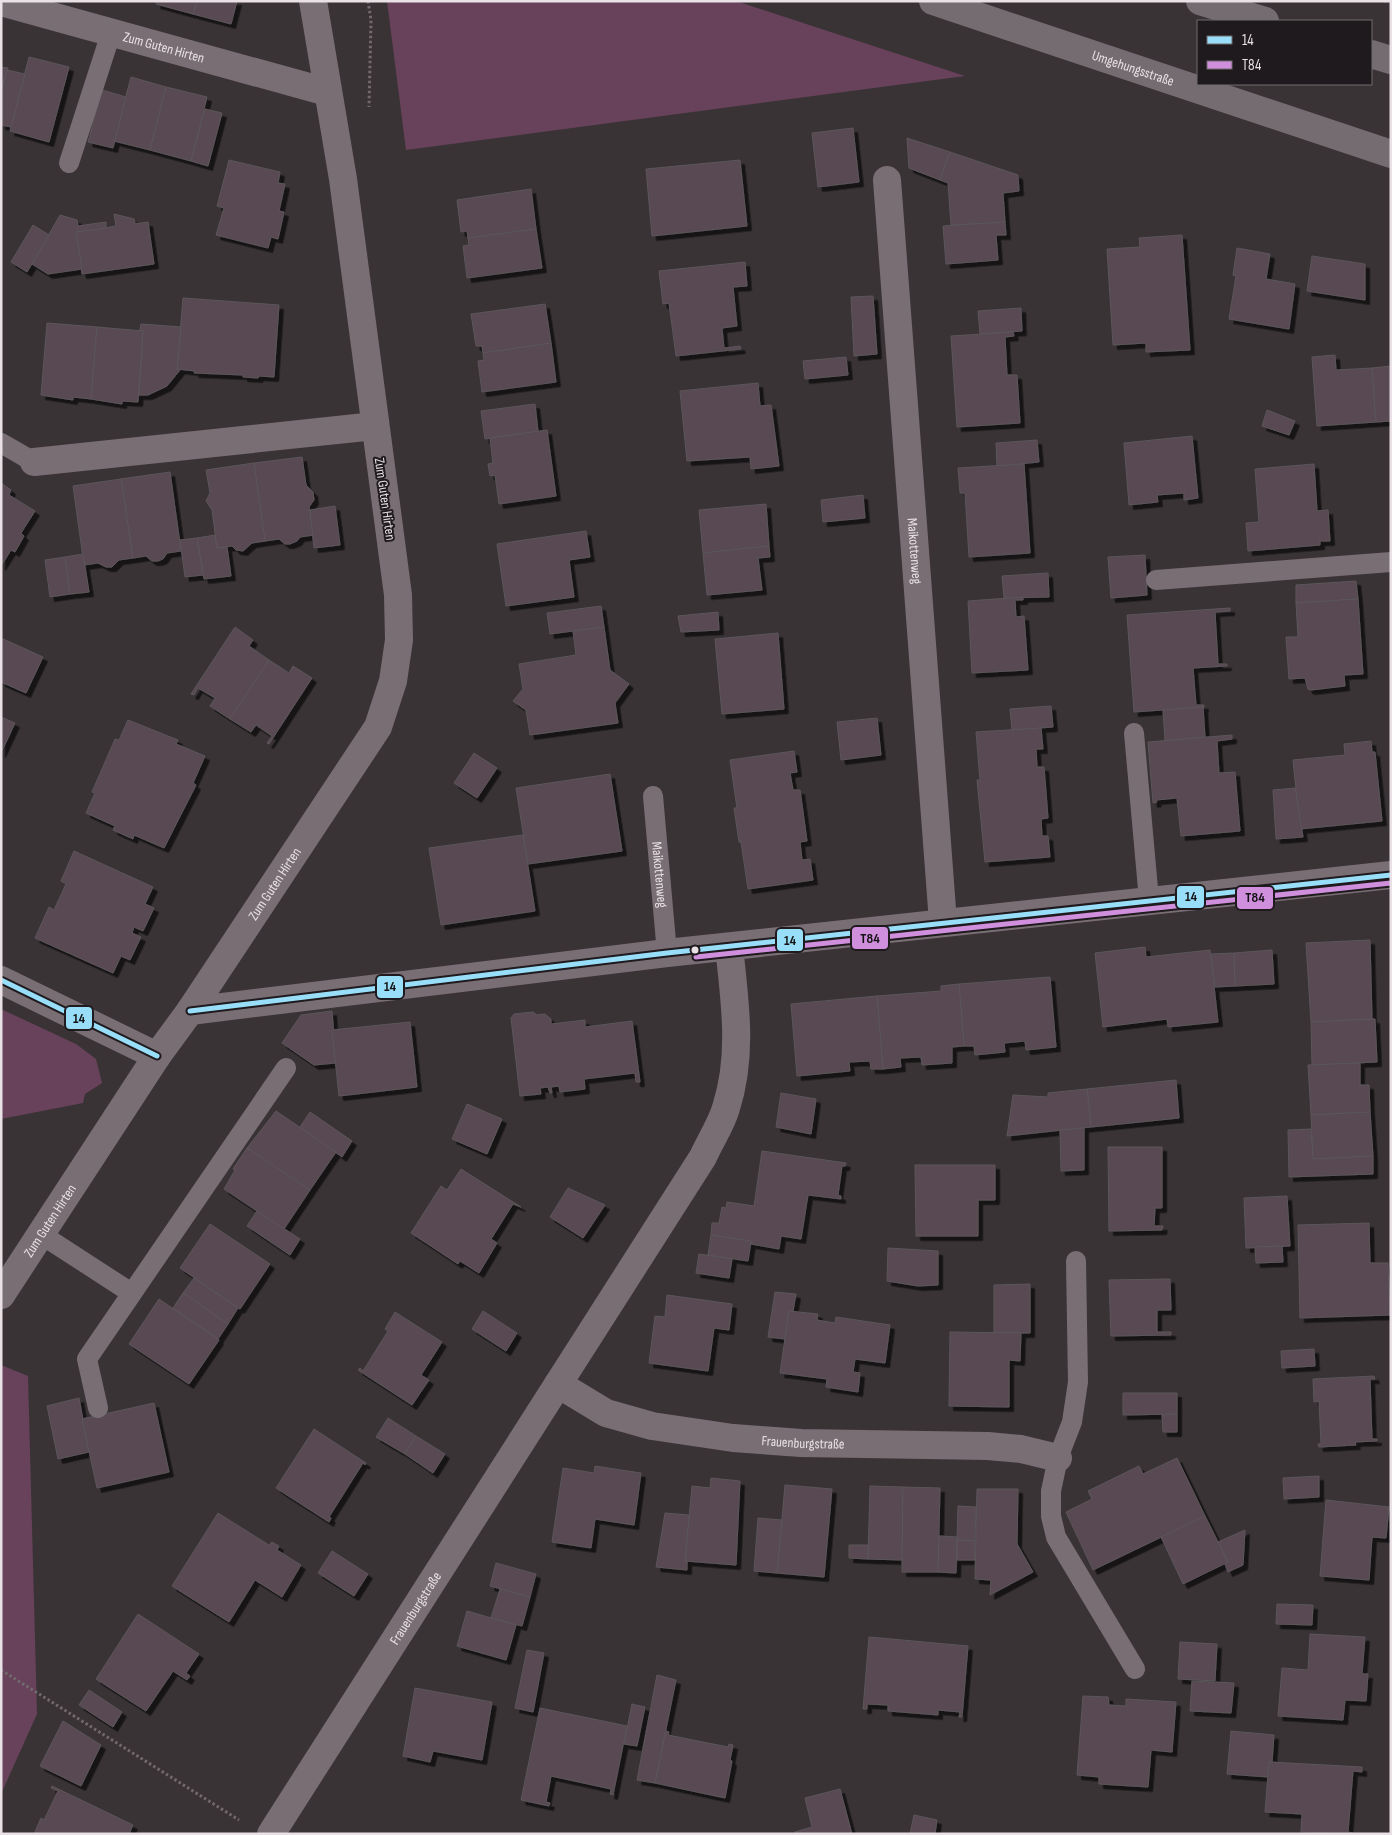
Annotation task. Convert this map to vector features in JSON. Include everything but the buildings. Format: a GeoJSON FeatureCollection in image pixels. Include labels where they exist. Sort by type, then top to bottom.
{"type":"FeatureCollection","features":[{"type":"Feature","properties":{"kind":"highway","name":"Umgehungsstraße"},"geometry":{"type":"LineString","coordinates":[[933,1],[1391,154]]}},
{"type":"Feature","properties":{"kind":"highway"},"geometry":{"type":"LineString","coordinates":[[1200,1],[1262,20]]}},
{"type":"Feature","properties":{"kind":"highway"},"geometry":{"type":"LineString","coordinates":[[1372,54],[1391,60]]}},
{"type":"Feature","properties":{"kind":"street","name":"Zum Guten Hirten"},"geometry":{"type":"LineString","coordinates":[[1,1295],[42,1235],[157,1056],[190,1011],[378,726],[393,681],[399,640],[398,595],[343,179],[313,1]]}},
{"type":"Feature","properties":{"kind":"street","name":"Zum Guten Hirten"},"geometry":{"type":"LineString","coordinates":[[1,2],[327,92]]}},
{"type":"Feature","properties":{"kind":"street","name":"Maikottenweg"},"geometry":{"type":"LineString","coordinates":[[887,180],[943,922]]}},
{"type":"Feature","properties":{"kind":"street"},"geometry":{"type":"LineString","coordinates":[[34,462],[375,426]]}},
{"type":"Feature","properties":{"kind":"street"},"geometry":{"type":"LineString","coordinates":[[190,1011],[667,953],[1391,875]]}},
{"type":"Feature","properties":{"kind":"street","name":"Frauenburgstraße"},"geometry":{"type":"LineString","coordinates":[[271,1834],[703,1157],[726,1110],[736,1070],[737,1024],[730,947]]}},
{"type":"Feature","properties":{"kind":"street"},"geometry":{"type":"LineString","coordinates":[[1,980],[157,1056]]}},
{"type":"Feature","properties":{"kind":"street","name":"Frauenburgstraße"},"geometry":{"type":"LineString","coordinates":[[558,1384],[606,1413],[652,1426],[733,1438],[801,1444],[988,1446],[1021,1449],[1058,1458]]}},
{"type":"Feature","properties":{"kind":"lane"},"geometry":{"type":"LineString","coordinates":[[69,163],[111,33]]}},
{"type":"Feature","properties":{"kind":"lane"},"geometry":{"type":"LineString","coordinates":[[1,443],[34,462]]}},
{"type":"Feature","properties":{"kind":"lane"},"geometry":{"type":"LineString","coordinates":[[1156,580],[1391,562]]}},
{"type":"Feature","properties":{"kind":"lane"},"geometry":{"type":"LineString","coordinates":[[1134,733],[1149,900]]}},
{"type":"Feature","properties":{"kind":"lane","name":"Maikottenweg"},"geometry":{"type":"LineString","coordinates":[[653,796],[667,953]]}},
{"type":"Feature","properties":{"kind":"lane"},"geometry":{"type":"LineString","coordinates":[[98,1408],[86,1359],[130,1292],[286,1068]]}},
{"type":"Feature","properties":{"kind":"lane"},"geometry":{"type":"LineString","coordinates":[[42,1235],[130,1292]]}},
{"type":"Feature","properties":{"kind":"lane"},"geometry":{"type":"LineString","coordinates":[[1076,1261],[1078,1382],[1072,1422],[1058,1458],[1051,1491],[1051,1516],[1056,1537],[1135,1669]]}},
{"type":"Feature","properties":{"kind":"path"},"geometry":{"type":"LineString","coordinates":[[1,1670],[244,1823]]}},
{"type":"Feature","properties":{"kind":"shaded area"},"geometry":{"type":"Polygon","coordinates":[[[387,1],[736,1],[965,76],[406,150],[387,1]]]}},
{"type":"Feature","properties":{"kind":"shaded area"},"geometry":{"type":"Polygon","coordinates":[[[1,1009],[76,1044],[96,1059],[102,1083],[85,1094],[83,1103],[1,1119],[1,1009]]]}},
{"type":"Feature","properties":{"kind":"shaded area"},"geometry":{"type":"Polygon","coordinates":[[[1,1365],[28,1376],[37,1714],[1,1794],[1,1365]]]}},
{"type":"Feature","properties":{"kind":"transit line","name":"14"},"geometry":{"type":"LineString","coordinates":[[190,1011],[667,953],[1391,875]]}},
{"type":"Feature","properties":{"kind":"transit line","name":"T84"},"geometry":{"type":"LineString","coordinates":[[696,957],[1391,883]]}},
{"type":"Feature","properties":{"kind":"transit line","name":"14"},"geometry":{"type":"LineString","coordinates":[[1,980],[157,1056]]}}]}
